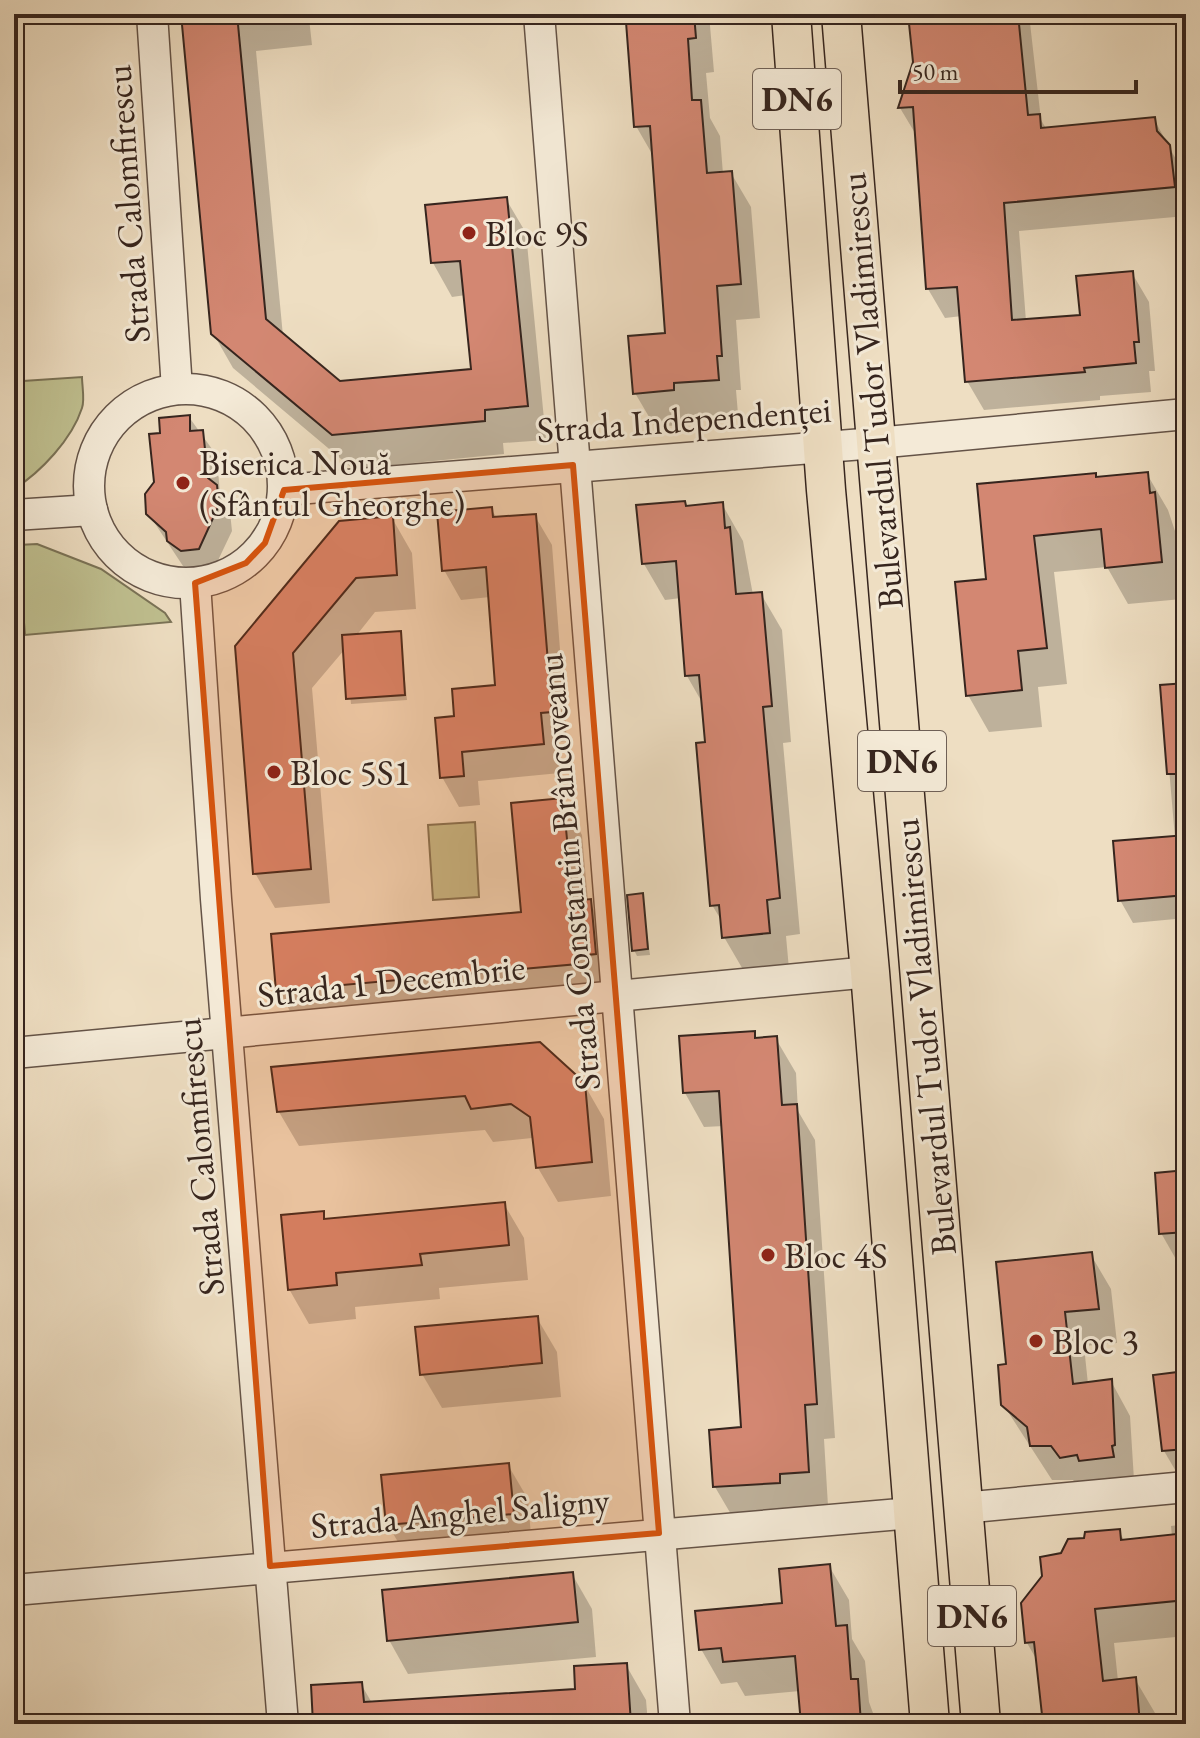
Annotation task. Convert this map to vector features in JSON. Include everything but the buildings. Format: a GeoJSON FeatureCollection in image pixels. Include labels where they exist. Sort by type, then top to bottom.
{"type":"FeatureCollection","features":[{"type":"Feature","properties":{"kind":"main road","name":"Bulevardul Tudor Vladimirescu"},"geometry":{"type":"LineString","coordinates":[[791,14],[822,446],[870,972],[930,1724]]}},
{"type":"Feature","properties":{"kind":"main road","name":"Bulevardul Tudor Vladimirescu"},"geometry":{"type":"LineString","coordinates":[[841,14],[981,1724]]}},
{"type":"Feature","properties":{"kind":"street","name":"Strada Calomfirescu"},"geometry":{"type":"LineString","coordinates":[[152,14],[177,389]]}},
{"type":"Feature","properties":{"kind":"street","name":"Strada Constantin Brâncoveanu"},"geometry":{"type":"LineString","coordinates":[[539,14],[675,1724]]}},
{"type":"Feature","properties":{"kind":"street"},"geometry":{"type":"LineString","coordinates":[[177,389],[210,391],[240,405],[264,428],[279,457],[284,490],[278,518],[256,553],[222,577],[195,583],[167,582],[141,573],[119,557],[102,536],[92,510],[89,476],[98,444],[118,416],[136,404],[177,389]]}},
{"type":"Feature","properties":{"kind":"street","name":"Strada Independenței"},"geometry":{"type":"LineString","coordinates":[[284,490],[876,443],[1186,414]]}},
{"type":"Feature","properties":{"kind":"street"},"geometry":{"type":"LineString","coordinates":[[14,515],[92,510]]}},
{"type":"Feature","properties":{"kind":"street","name":"Strada Calomfirescu"},"geometry":{"type":"LineString","coordinates":[[195,583],[227,1035],[283,1724]]}},
{"type":"Feature","properties":{"kind":"street","name":"Strada 1 Decembrie"},"geometry":{"type":"LineString","coordinates":[[14,1053],[870,972]]}},
{"type":"Feature","properties":{"kind":"street"},"geometry":{"type":"LineString","coordinates":[[962,1508],[1186,1487]]}},
{"type":"Feature","properties":{"kind":"street","name":"Strada Anghel Saligny"},"geometry":{"type":"LineString","coordinates":[[14,1590],[912,1513]]}},
{"type":"Feature","properties":{"kind":"highlighted area"},"geometry":{"type":"Polygon","coordinates":[[[573,465],[659,1533],[270,1566],[195,583],[246,563],[265,543],[284,490],[573,465]]]}},
{"type":"Feature","properties":{"kind":"green space"},"geometry":{"type":"Polygon","coordinates":[[[82,377],[83,405],[71,431],[45,464],[14,489],[14,391],[23,381],[82,377]]]}},
{"type":"Feature","properties":{"kind":"green space"},"geometry":{"type":"Polygon","coordinates":[[[37,544],[101,569],[165,613],[171,622],[25,635],[18,545],[37,544]]]}},
{"type":"Feature","properties":{"kind":"green space"},"geometry":{"type":"Polygon","coordinates":[[[475,822],[479,897],[433,900],[428,825],[475,822]]]}},
{"type":"Feature","properties":{"kind":"place","name":"Bloc 9S"},"geometry":{"type":"Point","coordinates":[469,233]}},
{"type":"Feature","properties":{"kind":"place","name":"Biserica Nouă (Sfântul Gheorghe)"},"geometry":{"type":"Point","coordinates":[183,483]}},
{"type":"Feature","properties":{"kind":"place","name":"Bloc 5S1"},"geometry":{"type":"Point","coordinates":[274,772]}},
{"type":"Feature","properties":{"kind":"place","name":"Bloc 4S"},"geometry":{"type":"Point","coordinates":[768,1255]}},
{"type":"Feature","properties":{"kind":"place","name":"Bloc 3"},"geometry":{"type":"Point","coordinates":[1036,1341]}}]}
